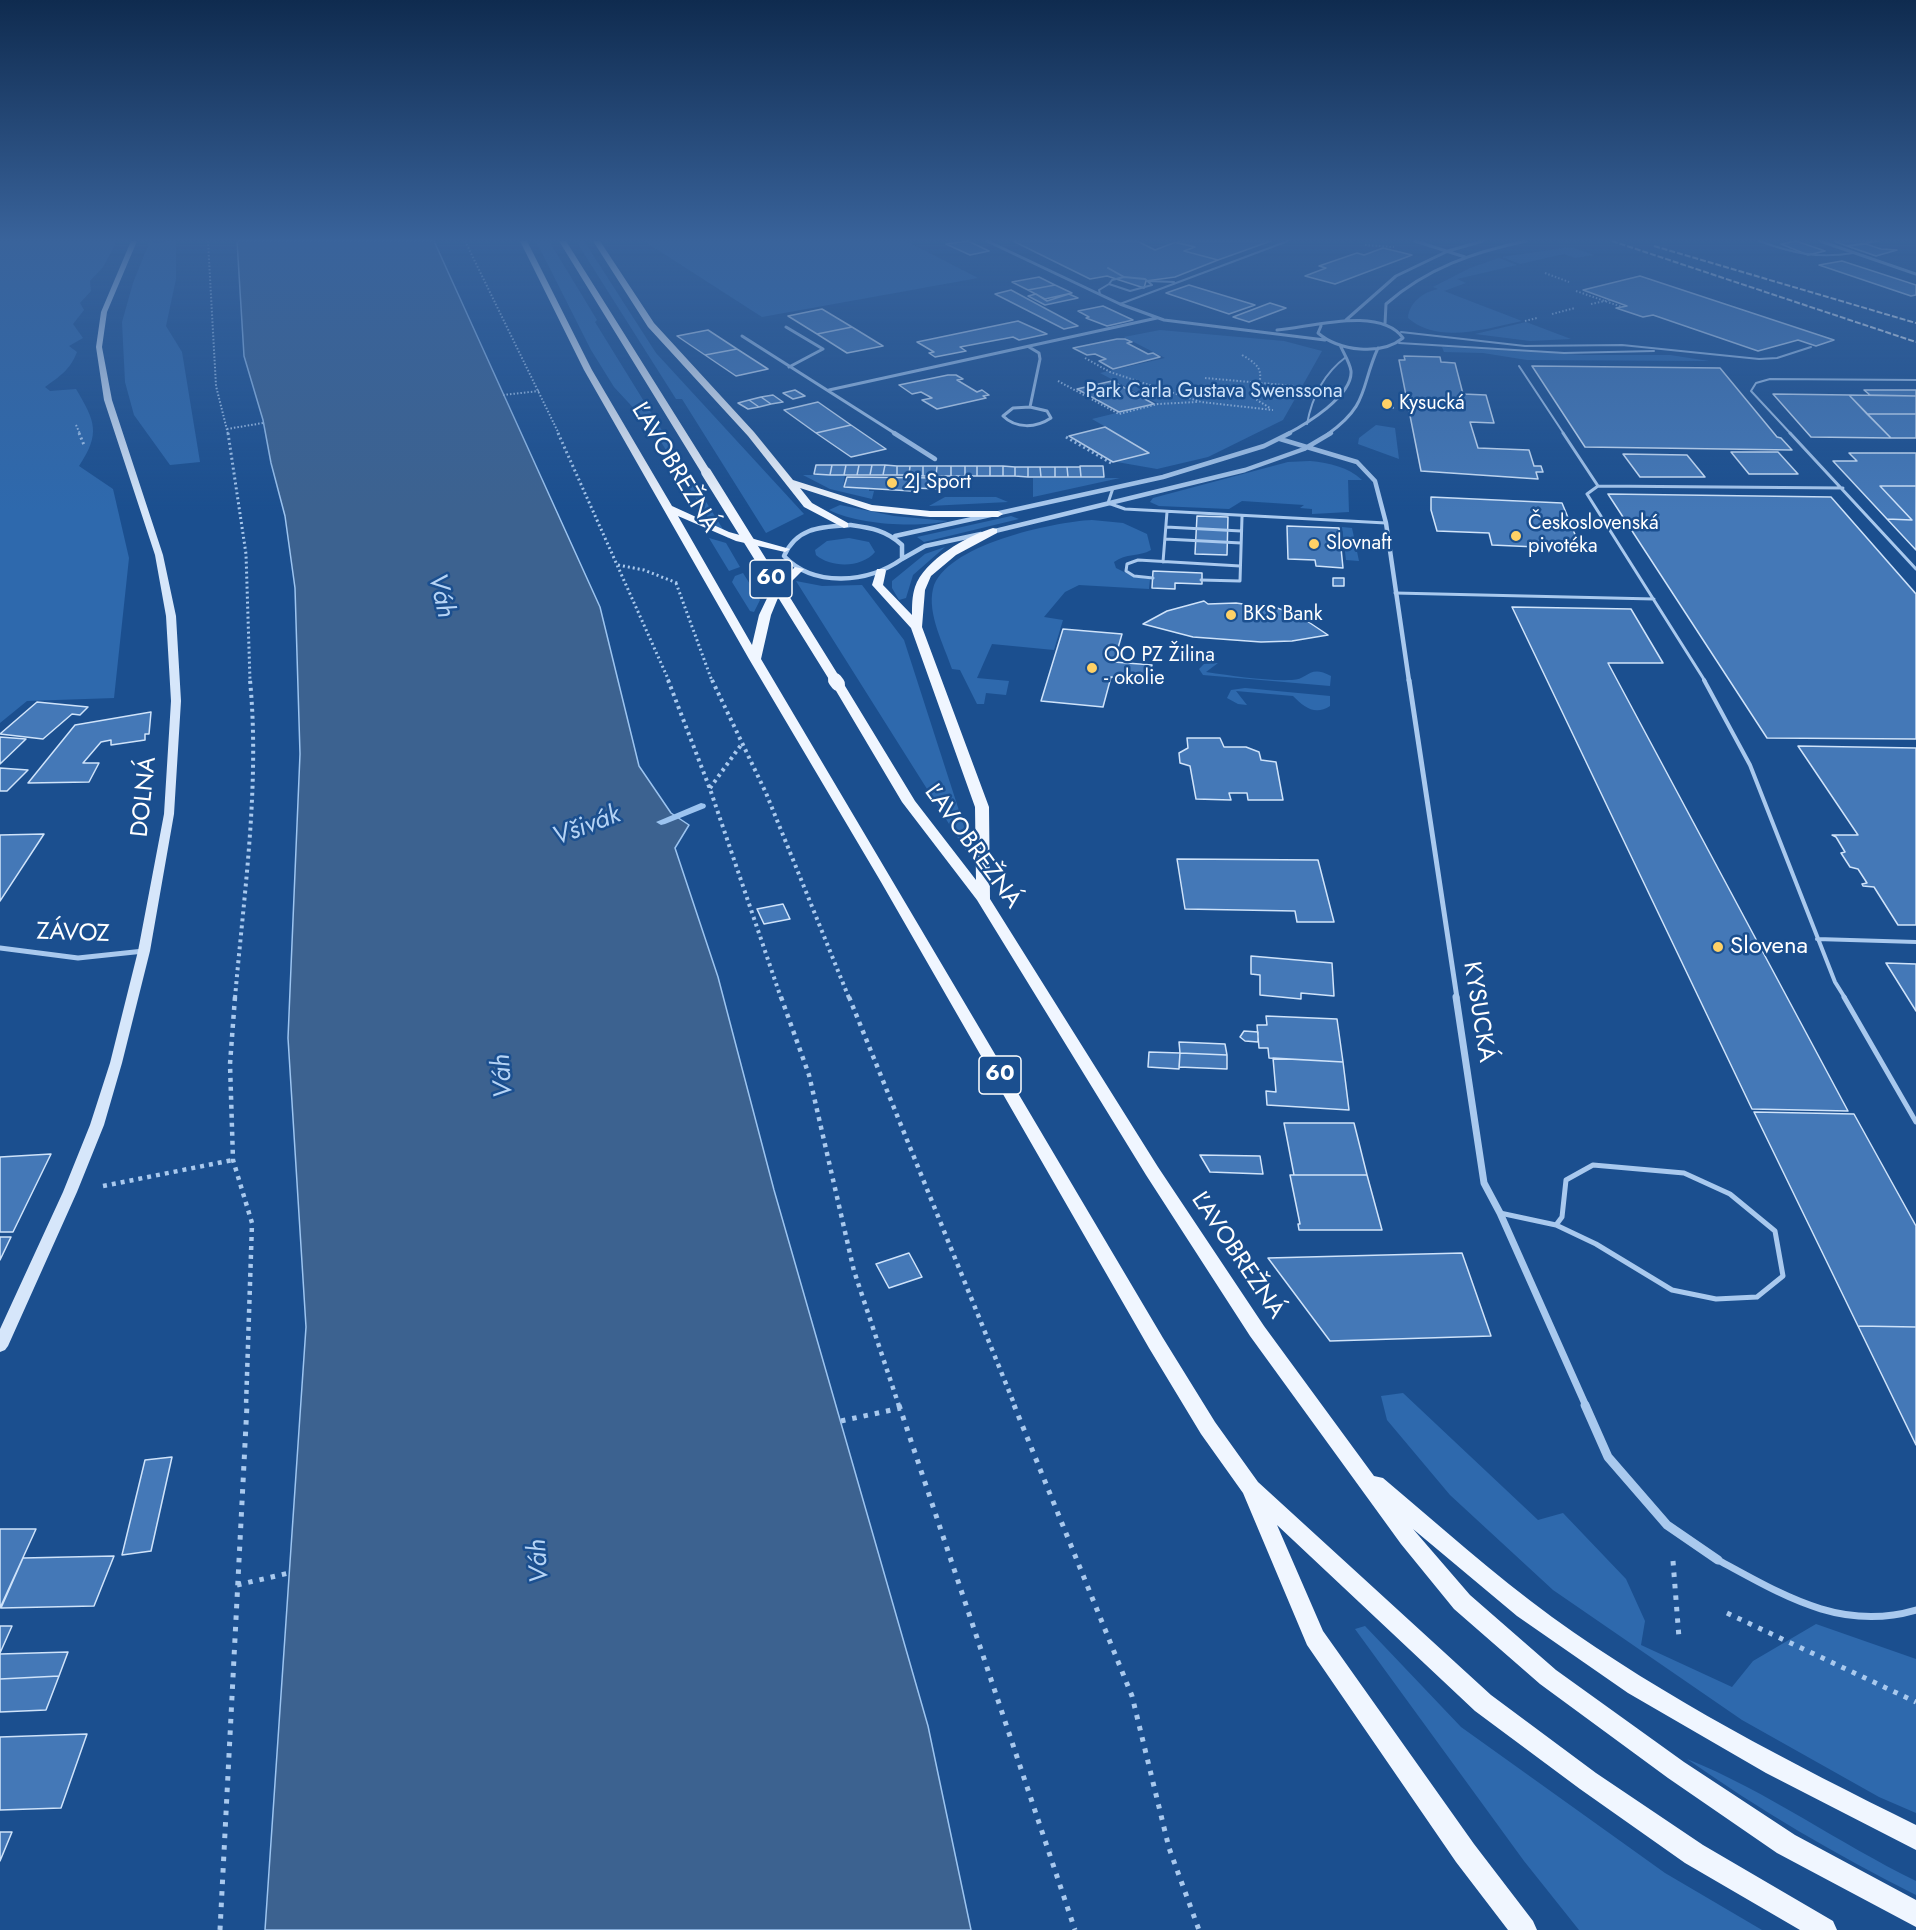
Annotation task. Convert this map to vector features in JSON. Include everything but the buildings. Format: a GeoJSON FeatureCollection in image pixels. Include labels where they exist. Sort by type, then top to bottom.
{"type":"FeatureCollection","features":[{"type":"Feature","properties":{"kind":"main road","name":"DOLNÁ"},"geometry":{"type":"LineString","coordinates":[[0,1346],[70,1192],[97,1125],[116,1063],[144,951],[169,814],[176,701],[171,616],[159,555],[108,400],[99,347],[101,331]]}},
{"type":"Feature","properties":{"kind":"main road","name":"ĽAVOBREŽNÁ"},"geometry":{"type":"LineString","coordinates":[[568,331],[583,361],[756,659],[1156,1343],[1208,1428],[1251,1488]]}},
{"type":"Feature","properties":{"kind":"main road","name":"ĽAVOBREŽNÁ"},"geometry":{"type":"LineString","coordinates":[[618,331],[909,802],[982,899],[1191,1231],[1257,1331],[1360,1470]]}},
{"type":"Feature","properties":{"kind":"main road"},"geometry":{"type":"LineString","coordinates":[[657,331],[751,434],[808,505],[844,525]]}},
{"type":"Feature","properties":{"kind":"main road"},"geometry":{"type":"LineString","coordinates":[[790,482],[871,507],[930,514],[998,514]]}},
{"type":"Feature","properties":{"kind":"main road"},"geometry":{"type":"LineString","coordinates":[[670,508],[717,532],[760,546],[784,549]]}},
{"type":"Feature","properties":{"kind":"main road"},"geometry":{"type":"LineString","coordinates":[[916,627],[921,586],[930,570],[945,558],[993,531]]}},
{"type":"Feature","properties":{"kind":"main road"},"geometry":{"type":"LineString","coordinates":[[756,659],[765,615],[775,592],[799,569]]}},
{"type":"Feature","properties":{"kind":"main road"},"geometry":{"type":"LineString","coordinates":[[881,571],[877,585],[916,627],[982,807],[982,899]]}},
{"type":"Feature","properties":{"kind":"main road"},"geometry":{"type":"LineString","coordinates":[[1360,1470],[1492,1585],[1604,1665],[1671,1707],[1796,1778],[1916,1838]]}},
{"type":"Feature","properties":{"kind":"main road"},"geometry":{"type":"LineString","coordinates":[[1360,1470],[1408,1538],[1462,1602],[1548,1677],[1676,1770],[1786,1844],[1916,1914]]}},
{"type":"Feature","properties":{"kind":"main road"},"geometry":{"type":"LineString","coordinates":[[1251,1488],[1315,1638],[1465,1853],[1524,1930]]}},
{"type":"Feature","properties":{"kind":"main road"},"geometry":{"type":"LineString","coordinates":[[1251,1488],[1483,1704],[1694,1854],[1824,1930]]}},
{"type":"Feature","properties":{"kind":"street"},"geometry":{"type":"LineString","coordinates":[[789,367],[823,349],[793,331]]}},
{"type":"Feature","properties":{"kind":"street"},"geometry":{"type":"LineString","coordinates":[[829,390],[1099,331]]}},
{"type":"Feature","properties":{"kind":"street"},"geometry":{"type":"LineString","coordinates":[[1259,331],[1325,340],[1340,345],[1378,348],[1399,343],[1403,338],[1401,332]]}},
{"type":"Feature","properties":{"kind":"street"},"geometry":{"type":"LineString","coordinates":[[1319,331],[1325,340]]}},
{"type":"Feature","properties":{"kind":"street"},"geometry":{"type":"LineString","coordinates":[[742,336],[935,459]]}},
{"type":"Feature","properties":{"kind":"street"},"geometry":{"type":"LineString","coordinates":[[895,536],[1212,464],[1280,439],[1307,424],[1343,392],[1351,370],[1340,345]]}},
{"type":"Feature","properties":{"kind":"street"},"geometry":{"type":"LineString","coordinates":[[1028,347],[1039,353],[1040,359],[1030,407]]}},
{"type":"Feature","properties":{"kind":"street"},"geometry":{"type":"LineString","coordinates":[[902,558],[905,551],[902,543],[895,536],[873,528],[844,525],[812,530],[799,535],[784,549],[784,556],[789,563],[799,569],[829,577],[856,576],[881,571],[920,548],[1238,472],[1305,446],[1333,430],[1355,409],[1364,394],[1372,359],[1378,348]]}},
{"type":"Feature","properties":{"kind":"street"},"geometry":{"type":"LineString","coordinates":[[1030,407],[1047,411],[1051,418],[1040,424],[1022,425],[1010,422],[1003,416],[1013,408],[1030,407]]}},
{"type":"Feature","properties":{"kind":"street","name":"KYSUCKÁ"},"geometry":{"type":"LineString","coordinates":[[1280,439],[1367,468],[1378,482],[1484,1183],[1500,1213],[1608,1457],[1667,1525],[1718,1560]]}},
{"type":"Feature","properties":{"kind":"street","name":"ZÁVOZ"},"geometry":{"type":"LineString","coordinates":[[0,948],[78,958],[144,951]]}},
{"type":"Feature","properties":{"kind":"lane"},"geometry":{"type":"LineString","coordinates":[[1401,332],[1525,346],[1622,345],[1759,359],[1777,358],[1810,347]]}},
{"type":"Feature","properties":{"kind":"lane"},"geometry":{"type":"LineString","coordinates":[[1399,343],[1564,353],[1669,350]]}},
{"type":"Feature","properties":{"kind":"lane"},"geometry":{"type":"LineString","coordinates":[[1307,424],[1309,408],[1322,383],[1334,365],[1346,357]]}},
{"type":"Feature","properties":{"kind":"lane"},"geometry":{"type":"LineString","coordinates":[[1519,366],[1598,486]]}},
{"type":"Feature","properties":{"kind":"lane"},"geometry":{"type":"LineString","coordinates":[[1916,380],[1770,379],[1756,383],[1751,391],[1916,569]]}},
{"type":"Feature","properties":{"kind":"lane"},"geometry":{"type":"LineString","coordinates":[[1843,488],[1598,486],[1587,494],[1707,685],[1750,765],[1835,982],[1916,1122]]}},
{"type":"Feature","properties":{"kind":"lane"},"geometry":{"type":"LineString","coordinates":[[1113,488],[1108,503],[1125,509],[1386,524]]}},
{"type":"Feature","properties":{"kind":"lane"},"geometry":{"type":"LineString","coordinates":[[1163,562],[1167,512]]}},
{"type":"Feature","properties":{"kind":"lane"},"geometry":{"type":"LineString","coordinates":[[1202,580],[1240,581],[1242,517]]}},
{"type":"Feature","properties":{"kind":"lane"},"geometry":{"type":"LineString","coordinates":[[1166,527],[1241,531]]}},
{"type":"Feature","properties":{"kind":"lane"},"geometry":{"type":"LineString","coordinates":[[1165,539],[1241,543]]}},
{"type":"Feature","properties":{"kind":"lane"},"geometry":{"type":"LineString","coordinates":[[1153,578],[1134,576],[1126,571],[1127,564],[1138,560],[1240,566]]}},
{"type":"Feature","properties":{"kind":"lane"},"geometry":{"type":"LineString","coordinates":[[1395,593],[1654,599]]}},
{"type":"Feature","properties":{"kind":"lane"},"geometry":{"type":"LineString","coordinates":[[1817,939],[1916,942]]}},
{"type":"Feature","properties":{"kind":"lane"},"geometry":{"type":"LineString","coordinates":[[1500,1213],[1556,1225],[1596,1244],[1672,1290],[1716,1299],[1757,1298],[1783,1276],[1775,1231],[1730,1194],[1684,1173],[1593,1165],[1566,1180],[1562,1217],[1556,1225]]}},
{"type":"Feature","properties":{"kind":"lane"},"geometry":{"type":"LineString","coordinates":[[1718,1560],[1811,1606],[1852,1618],[1904,1615],[1916,1610]]}},
{"type":"Feature","properties":{"kind":"path"},"geometry":{"type":"LineString","coordinates":[[213,331],[213,372],[227,429],[246,554],[249,670],[254,711],[251,807],[230,1064],[233,1160],[252,1223],[250,1337],[220,1930]]}},
{"type":"Feature","properties":{"kind":"path"},"geometry":{"type":"LineString","coordinates":[[509,331],[659,655],[710,789],[748,907],[809,1076],[854,1271],[1075,1930]]}},
{"type":"Feature","properties":{"kind":"path"},"geometry":{"type":"LineString","coordinates":[[1049,376],[1119,414],[1158,404],[1201,402],[1274,410],[1257,400],[1258,364],[1236,352]]}},
{"type":"Feature","properties":{"kind":"path"},"geometry":{"type":"LineString","coordinates":[[1084,357],[1110,372],[1201,402]]}},
{"type":"Feature","properties":{"kind":"path"},"geometry":{"type":"LineString","coordinates":[[1205,378],[1298,386]]}},
{"type":"Feature","properties":{"kind":"path"},"geometry":{"type":"LineString","coordinates":[[503,395],[539,391]]}},
{"type":"Feature","properties":{"kind":"path"},"geometry":{"type":"LineString","coordinates":[[1381,407],[1396,408]]}},
{"type":"Feature","properties":{"kind":"path"},"geometry":{"type":"LineString","coordinates":[[227,429],[263,423]]}},
{"type":"Feature","properties":{"kind":"path"},"geometry":{"type":"LineString","coordinates":[[76,425],[84,445]]}},
{"type":"Feature","properties":{"kind":"path"},"geometry":{"type":"LineString","coordinates":[[1059,433],[1113,464]]}},
{"type":"Feature","properties":{"kind":"path"},"geometry":{"type":"LineString","coordinates":[[618,565],[644,570],[676,583],[690,628],[741,745],[766,793],[1132,1696],[1169,1848],[1199,1930]]}},
{"type":"Feature","properties":{"kind":"path"},"geometry":{"type":"LineString","coordinates":[[710,789],[741,745]]}},
{"type":"Feature","properties":{"kind":"path"},"geometry":{"type":"LineString","coordinates":[[70,1192],[233,1160]]}},
{"type":"Feature","properties":{"kind":"path"},"geometry":{"type":"LineString","coordinates":[[841,1421],[901,1408]]}},
{"type":"Feature","properties":{"kind":"path"},"geometry":{"type":"LineString","coordinates":[[1667,1525],[1677,1588],[1679,1638]]}},
{"type":"Feature","properties":{"kind":"path"},"geometry":{"type":"LineString","coordinates":[[237,1585],[289,1572]]}},
{"type":"Feature","properties":{"kind":"path"},"geometry":{"type":"LineString","coordinates":[[1727,1613],[1916,1702]]}},
{"type":"Feature","properties":{"kind":"green space"},"geometry":{"type":"Polygon","coordinates":[[[0,331],[78,331],[83,338],[69,346],[77,352],[71,364],[45,387],[50,391],[76,389],[88,410],[93,436],[79,466],[113,489],[129,558],[114,698],[27,701],[0,723],[0,331]]]}},
{"type":"Feature","properties":{"kind":"green space"},"geometry":{"type":"Polygon","coordinates":[[[122,331],[169,331],[182,352],[200,462],[170,465],[134,415],[125,382],[122,331]]]}},
{"type":"Feature","properties":{"kind":"green space"},"geometry":{"type":"Polygon","coordinates":[[[581,331],[601,331],[729,539],[713,526],[653,429],[614,387],[581,331]]]}},
{"type":"Feature","properties":{"kind":"green space"},"geometry":{"type":"Polygon","coordinates":[[[633,331],[642,331],[656,353],[804,514],[766,533],[682,399],[676,399],[633,331]]]}},
{"type":"Feature","properties":{"kind":"green space","name":"Park Carla Gustava Swenssona"},"geometry":{"type":"Polygon","coordinates":[[[1155,331],[1172,331],[1284,341],[1322,351],[1283,420],[1208,457],[1157,469],[1117,462],[1151,453],[1092,419],[1157,403],[1100,373],[1165,358],[1124,337],[1155,331]]]}},
{"type":"Feature","properties":{"kind":"green space"},"geometry":{"type":"Polygon","coordinates":[[[1434,331],[1471,331],[1464,332],[1434,331]]]}},
{"type":"Feature","properties":{"kind":"green space"},"geometry":{"type":"Polygon","coordinates":[[[1487,331],[1550,331],[1571,339],[1530,341],[1475,334],[1487,331]]]}},
{"type":"Feature","properties":{"kind":"green space"},"geometry":{"type":"Polygon","coordinates":[[[1442,347],[1584,355],[1670,355],[1709,361],[1527,360],[1483,353],[1444,352],[1442,347]]]}},
{"type":"Feature","properties":{"kind":"green space"},"geometry":{"type":"Polygon","coordinates":[[[1376,425],[1395,428],[1399,459],[1358,444],[1359,438],[1376,425]]]}},
{"type":"Feature","properties":{"kind":"green space"},"geometry":{"type":"Polygon","coordinates":[[[1310,461],[1338,466],[1362,480],[1348,480],[1349,512],[1312,514],[1312,509],[1300,508],[1304,505],[1242,501],[1229,509],[1159,506],[1150,502],[1153,498],[1288,462],[1310,461]]]}},
{"type":"Feature","properties":{"kind":"green space"},"geometry":{"type":"Polygon","coordinates":[[[803,475],[845,475],[843,488],[869,488],[869,491],[874,491],[872,499],[830,489],[803,475]]]}},
{"type":"Feature","properties":{"kind":"green space"},"geometry":{"type":"Polygon","coordinates":[[[1033,478],[1120,478],[1033,497],[1033,478]]]}},
{"type":"Feature","properties":{"kind":"green space"},"geometry":{"type":"Polygon","coordinates":[[[945,497],[996,497],[1008,502],[929,506],[945,497]]]}},
{"type":"Feature","properties":{"kind":"green space"},"geometry":{"type":"Polygon","coordinates":[[[840,505],[894,516],[948,521],[905,525],[872,522],[829,510],[840,505]]]}},
{"type":"Feature","properties":{"kind":"green space"},"geometry":{"type":"Polygon","coordinates":[[[1011,516],[1019,519],[924,542],[917,537],[1011,516]]]}},
{"type":"Feature","properties":{"kind":"green space"},"geometry":{"type":"Polygon","coordinates":[[[1092,520],[1123,523],[1147,534],[1151,550],[1123,557],[1114,562],[1116,568],[1134,577],[1150,579],[1149,589],[1079,585],[1065,592],[1044,617],[1063,620],[1054,650],[992,644],[977,678],[1009,681],[1006,695],[986,693],[984,704],[977,704],[960,670],[952,669],[934,619],[933,589],[941,573],[957,560],[978,548],[1002,539],[1052,525],[1092,520]]]}},
{"type":"Feature","properties":{"kind":"green space"},"geometry":{"type":"Polygon","coordinates":[[[1342,527],[1352,528],[1359,561],[1346,560],[1342,527]]]}},
{"type":"Feature","properties":{"kind":"green space"},"geometry":{"type":"Polygon","coordinates":[[[709,538],[726,543],[740,567],[729,571],[709,538]]]}},
{"type":"Feature","properties":{"kind":"green space"},"geometry":{"type":"Polygon","coordinates":[[[849,538],[869,542],[875,552],[862,561],[846,564],[830,562],[816,555],[815,550],[827,541],[849,538]]]}},
{"type":"Feature","properties":{"kind":"green space"},"geometry":{"type":"Polygon","coordinates":[[[945,547],[913,575],[906,598],[899,600],[892,588],[892,581],[925,554],[945,547]]]}},
{"type":"Feature","properties":{"kind":"green space"},"geometry":{"type":"Polygon","coordinates":[[[743,573],[760,600],[754,612],[750,611],[732,582],[735,576],[743,573]]]}},
{"type":"Feature","properties":{"kind":"green space"},"geometry":{"type":"Polygon","coordinates":[[[796,581],[822,586],[862,585],[904,640],[973,854],[968,854],[796,581]]]}},
{"type":"Feature","properties":{"kind":"green space"},"geometry":{"type":"Polygon","coordinates":[[[1218,663],[1206,672],[1281,680],[1297,679],[1318,672],[1331,676],[1330,686],[1203,675],[1199,669],[1204,664],[1218,663]]]}},
{"type":"Feature","properties":{"kind":"green space"},"geometry":{"type":"Polygon","coordinates":[[[1245,688],[1330,696],[1330,706],[1315,710],[1306,707],[1293,696],[1236,691],[1247,705],[1238,704],[1227,698],[1231,690],[1245,688]]]}},
{"type":"Feature","properties":{"kind":"green space"},"geometry":{"type":"Polygon","coordinates":[[[1403,1393],[1538,1520],[1563,1513],[1626,1579],[1645,1621],[1641,1645],[1732,1687],[1753,1661],[1816,1624],[1916,1659],[1916,1813],[1879,1797],[1742,1720],[1553,1590],[1450,1495],[1387,1420],[1381,1396],[1403,1393]]]}},
{"type":"Feature","properties":{"kind":"green space"},"geometry":{"type":"Polygon","coordinates":[[[1365,1626],[1461,1727],[1665,1873],[1762,1930],[1579,1930],[1524,1861],[1355,1629],[1365,1626]]]}},
{"type":"Feature","properties":{"kind":"green space"},"geometry":{"type":"Polygon","coordinates":[[[1687,1759],[1746,1786],[1916,1881],[1916,1895],[1799,1831],[1687,1759]]]}},
{"type":"Feature","properties":{"kind":"water","name":"Váh"},"geometry":{"type":"Polygon","coordinates":[[[242,331],[475,331],[600,607],[639,766],[671,813],[689,825],[675,848],[718,977],[774,1190],[928,1726],[971,1930],[265,1930],[306,1327],[288,1038],[300,754],[295,588],[285,516],[271,463],[263,420],[244,356],[242,331]]]}},
{"type":"Feature","properties":{"kind":"waterway","name":"Všivák"},"geometry":{"type":"LineString","coordinates":[[661,822],[701,806]]}},
{"type":"Feature","properties":{"kind":"railway"},"geometry":{"type":"LineString","coordinates":[[1883,331],[1916,342]]}},
{"type":"Feature","properties":{"kind":"place","name":"Kysucká"},"geometry":{"type":"Point","coordinates":[1387,404]}},
{"type":"Feature","properties":{"kind":"place","name":"2J Sport"},"geometry":{"type":"Point","coordinates":[892,483]}},
{"type":"Feature","properties":{"kind":"place","name":"Československá pivotéka"},"geometry":{"type":"Point","coordinates":[1516,536]}},
{"type":"Feature","properties":{"kind":"place","name":"Slovnaft"},"geometry":{"type":"Point","coordinates":[1314,544]}},
{"type":"Feature","properties":{"kind":"place","name":"BKS Bank"},"geometry":{"type":"Point","coordinates":[1231,615]}},
{"type":"Feature","properties":{"kind":"place","name":"OO PZ Žilina - okolie"},"geometry":{"type":"Point","coordinates":[1092,668]}},
{"type":"Feature","properties":{"kind":"place","name":"Slovena"},"geometry":{"type":"Point","coordinates":[1718,947]}}]}
